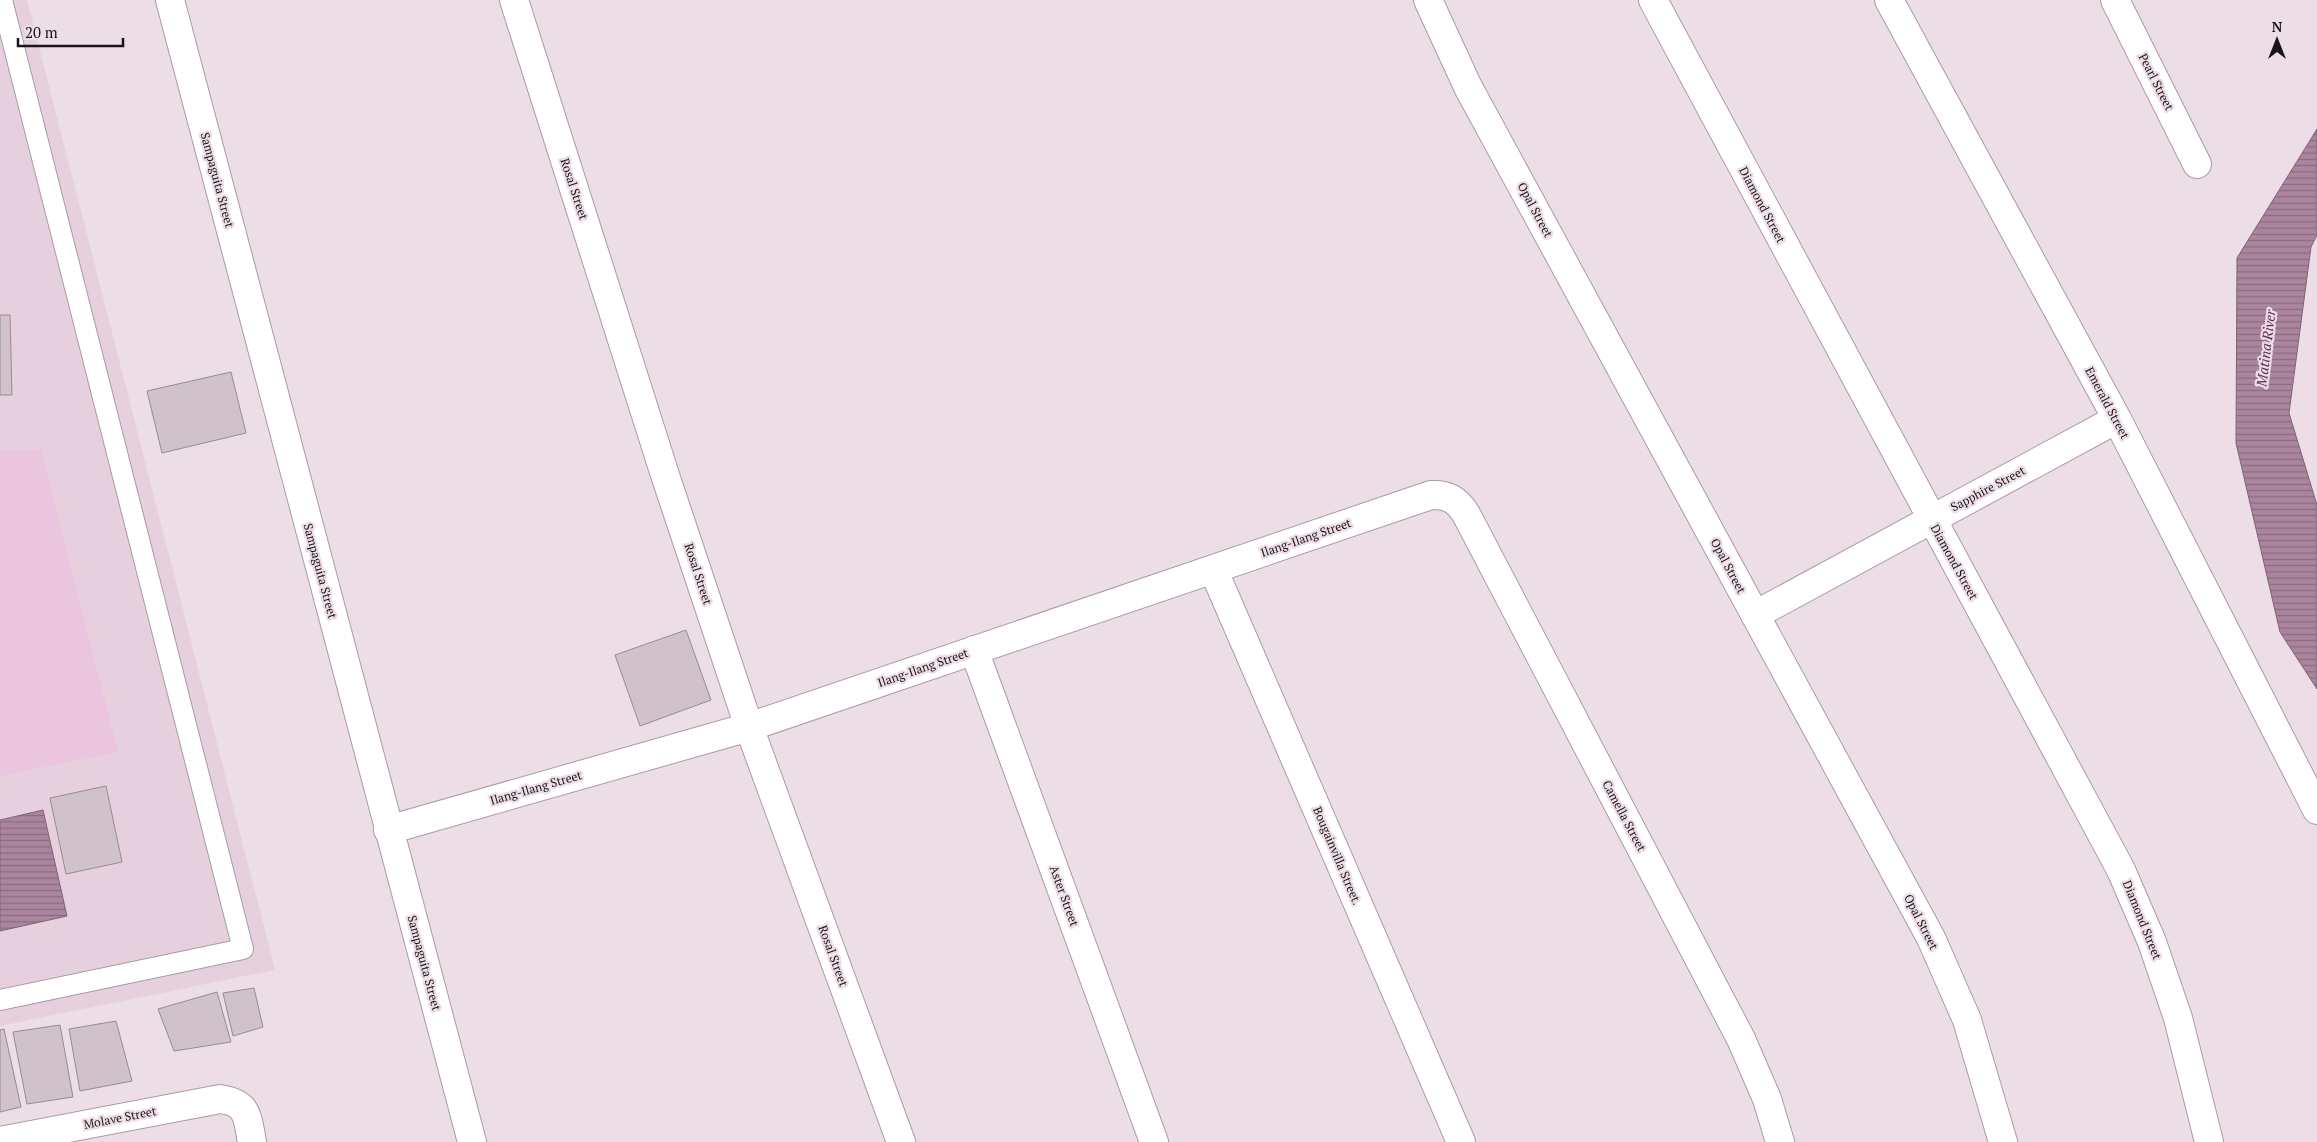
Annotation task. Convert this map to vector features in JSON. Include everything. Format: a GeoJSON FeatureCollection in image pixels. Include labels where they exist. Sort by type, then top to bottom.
{"type":"FeatureCollection","features":[{"type":"Feature","properties":{"kind":"street","name":"Sampaguita Street"},"geometry":{"type":"LineString","coordinates":[[170,0],[472,1142]]}},
{"type":"Feature","properties":{"kind":"street","name":"Rosal Street"},"geometry":{"type":"LineString","coordinates":[[514,0],[665,475],[749,727],[902,1142]]}},
{"type":"Feature","properties":{"kind":"street","name":"Opal Street"},"geometry":{"type":"LineString","coordinates":[[1428,0],[1473,95],[1931,938],[1966,1020],[2003,1142]]}},
{"type":"Feature","properties":{"kind":"street","name":"Diamond Street"},"geometry":{"type":"LineString","coordinates":[[1653,0],[1931,520],[2122,870],[2152,942],[2178,1018],[2209,1142]]}},
{"type":"Feature","properties":{"kind":"street","name":"Emerald Street"},"geometry":{"type":"LineString","coordinates":[[1889,0],[2117,420],[2317,810]]}},
{"type":"Feature","properties":{"kind":"street","name":"Pearl Street"},"geometry":{"type":"LineString","coordinates":[[2115,0],[2197,164]]}},
{"type":"Feature","properties":{"kind":"street","name":"Sapphire Street"},"geometry":{"type":"LineString","coordinates":[[1754,615],[2117,420]]}},
{"type":"Feature","properties":{"kind":"street","name":"Ilang-Ilang Street"},"geometry":{"type":"LineString","coordinates":[[388,830],[749,727],[1431,495],[1442,495],[1452,498]]}},
{"type":"Feature","properties":{"kind":"street","name":"Camella Street"},"geometry":{"type":"LineString","coordinates":[[1452,498],[1466,514],[1741,1039],[1767,1099],[1780,1142]]}},
{"type":"Feature","properties":{"kind":"street","name":"Bougainvilla Street."},"geometry":{"type":"LineString","coordinates":[[1214,569],[1461,1142]]}},
{"type":"Feature","properties":{"kind":"street","name":"Aster Street"},"geometry":{"type":"LineString","coordinates":[[974,650],[1154,1142]]}},
{"type":"Feature","properties":{"kind":"street","name":"Molave Street"},"geometry":{"type":"LineString","coordinates":[[0,1141],[220,1099],[233,1100],[240,1104],[246,1114],[252,1142]]}},
{"type":"Feature","properties":{"kind":"lane"},"geometry":{"type":"LineString","coordinates":[[0,1000],[243,949],[2,0]]}},
{"type":"Feature","properties":{"kind":"shaded area"},"geometry":{"type":"Polygon","coordinates":[[[0,0],[27,0],[275,970],[0,1026],[0,0]]]}},
{"type":"Feature","properties":{"kind":"shaded area"},"geometry":{"type":"Polygon","coordinates":[[[41,449],[118,752],[0,776],[0,451],[41,449]]]}},
{"type":"Feature","properties":{"kind":"water","name":"Matina River"},"geometry":{"type":"Polygon","coordinates":[[[2317,129],[2317,235],[2311,247],[2289,413],[2317,505],[2317,689],[2280,632],[2236,443],[2237,258],[2317,129]]]}},
{"type":"Feature","properties":{"kind":"water"},"geometry":{"type":"Polygon","coordinates":[[[43,810],[67,916],[0,931],[0,820],[43,810]]]}},
{"type":"Feature","properties":{"kind":"building"},"geometry":{"type":"Polygon","coordinates":[[[0,315],[10,315],[12,395],[0,395],[0,315]]]}},
{"type":"Feature","properties":{"kind":"building"},"geometry":{"type":"Polygon","coordinates":[[[231,372],[246,433],[162,453],[147,391],[231,372]]]}},
{"type":"Feature","properties":{"kind":"building"},"geometry":{"type":"Polygon","coordinates":[[[686,630],[711,700],[640,726],[615,655],[686,630]]]}},
{"type":"Feature","properties":{"kind":"building"},"geometry":{"type":"Polygon","coordinates":[[[106,786],[122,862],[66,874],[50,798],[106,786]]]}},
{"type":"Feature","properties":{"kind":"building"},"geometry":{"type":"Polygon","coordinates":[[[254,988],[263,1027],[233,1036],[223,993],[254,988]]]}},
{"type":"Feature","properties":{"kind":"building"},"geometry":{"type":"Polygon","coordinates":[[[217,992],[231,1042],[174,1051],[158,1009],[217,992]]]}},
{"type":"Feature","properties":{"kind":"building"},"geometry":{"type":"Polygon","coordinates":[[[116,1021],[132,1081],[80,1091],[69,1029],[116,1021]]]}},
{"type":"Feature","properties":{"kind":"building"},"geometry":{"type":"Polygon","coordinates":[[[60,1025],[73,1097],[27,1104],[13,1032],[60,1025]]]}},
{"type":"Feature","properties":{"kind":"building"},"geometry":{"type":"Polygon","coordinates":[[[4,1029],[21,1107],[0,1112],[0,1030],[4,1029]]]}}]}
